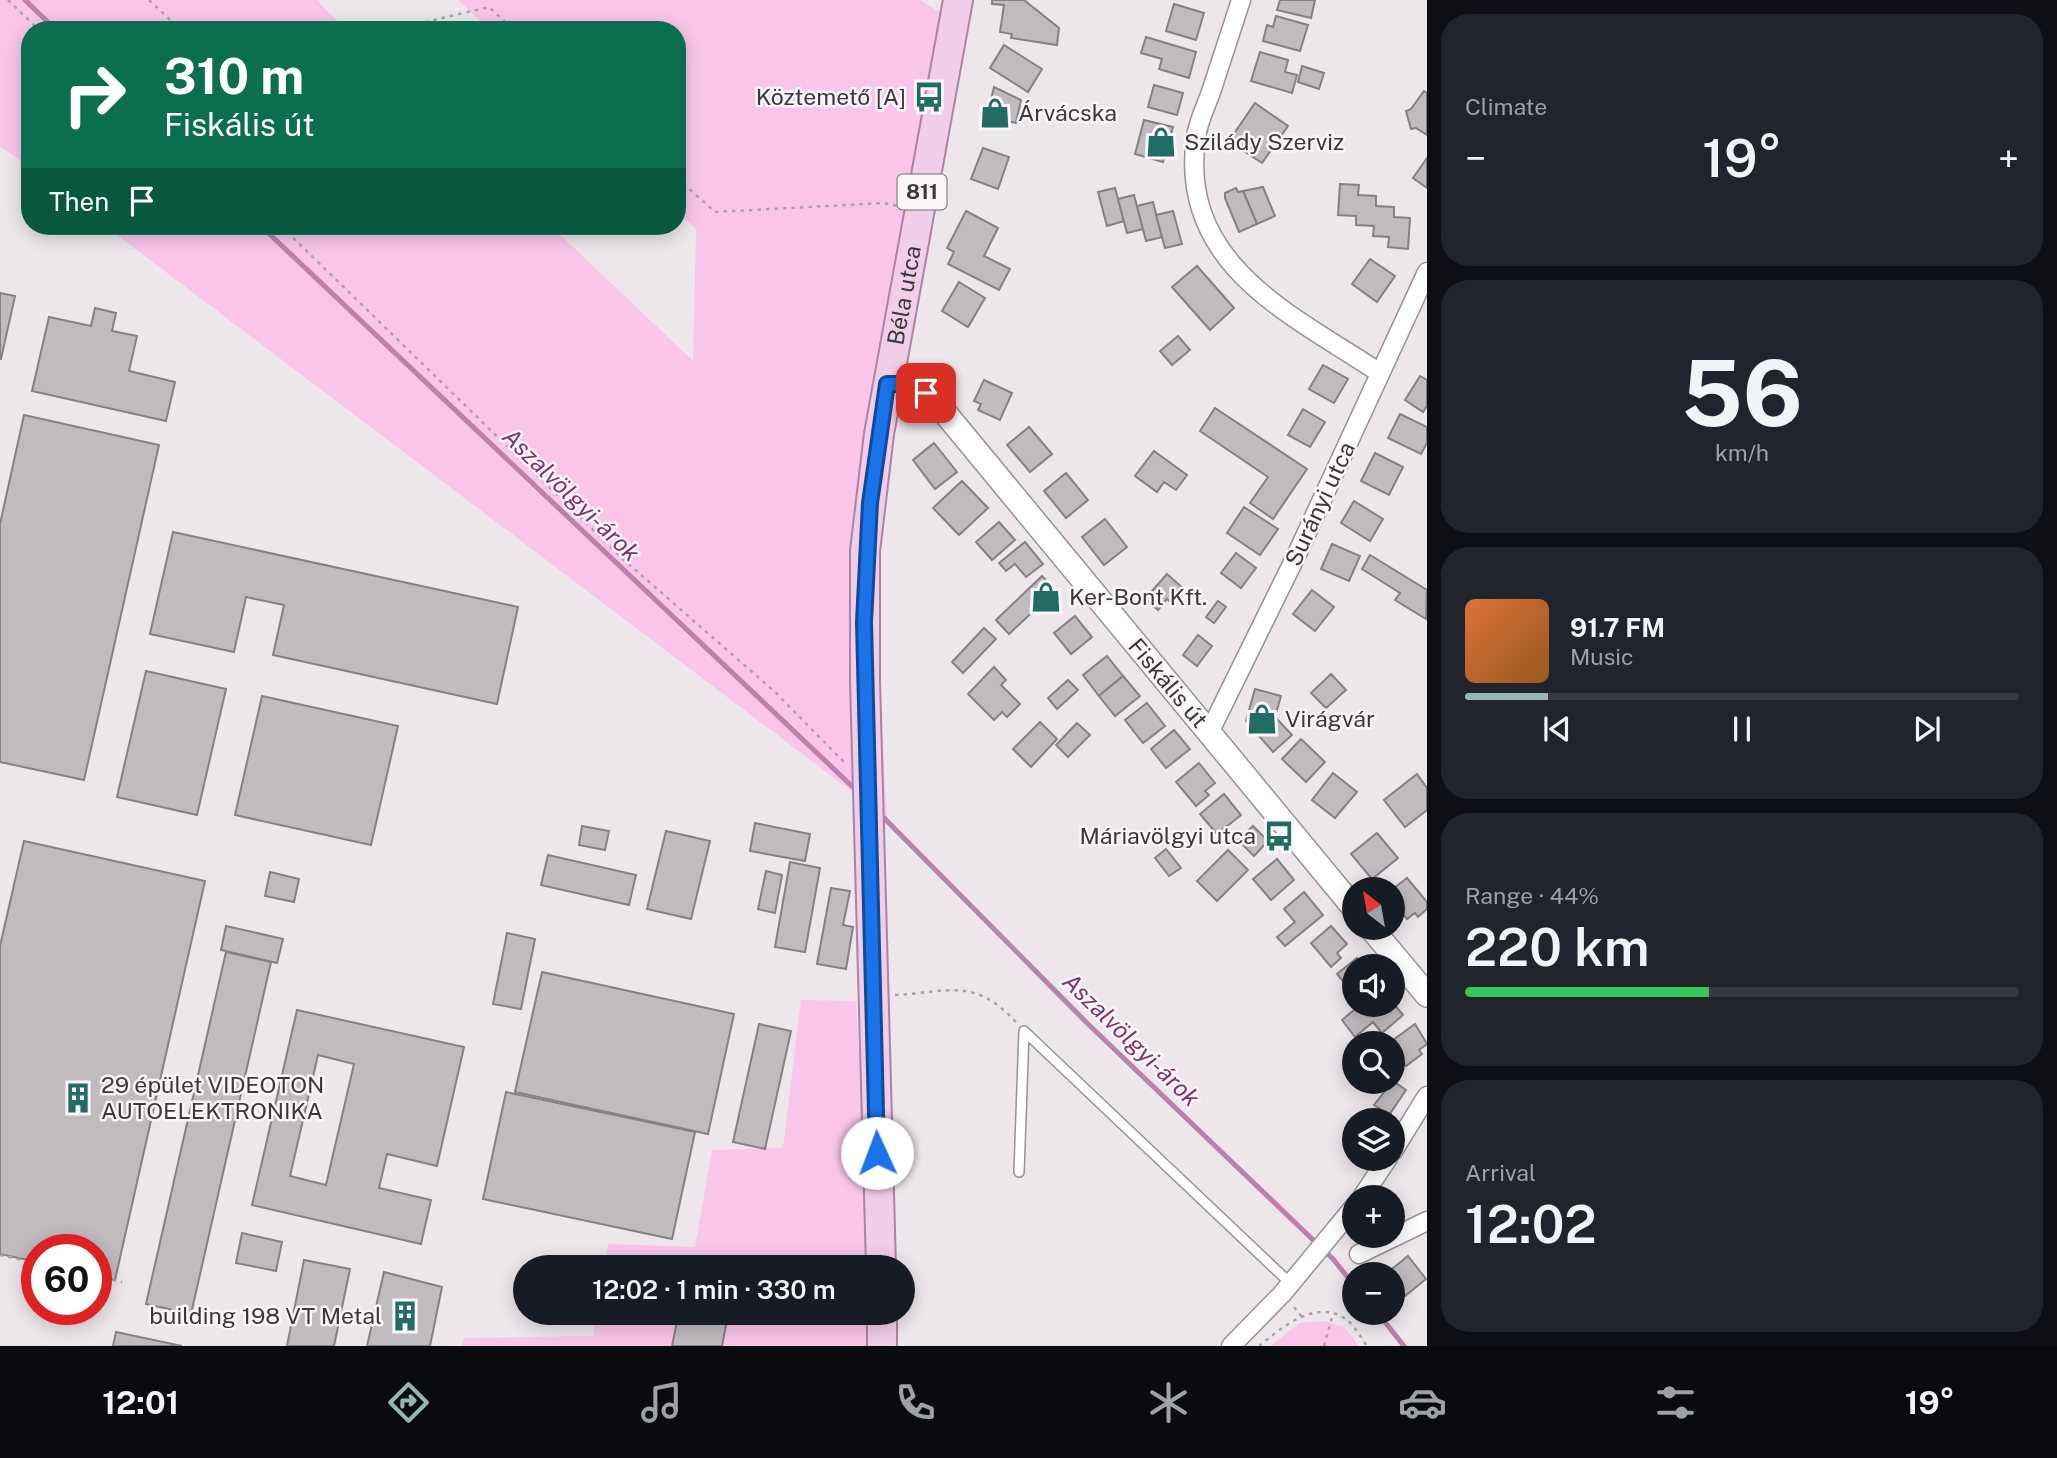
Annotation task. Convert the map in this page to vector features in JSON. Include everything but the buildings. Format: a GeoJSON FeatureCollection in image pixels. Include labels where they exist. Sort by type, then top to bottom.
{"type":"FeatureCollection","features":[{"type":"Feature","properties":{"kind":"main road","name":"Béla utca"},"geometry":{"type":"LineString","coordinates":[[887,384],[958,0]]}},
{"type":"Feature","properties":{"kind":"main road","name":"811"},"geometry":{"type":"LineString","coordinates":[[881,1255],[874,1070],[875,996],[868,787],[865,551],[887,384]]}},
{"type":"Feature","properties":{"kind":"main road"},"geometry":{"type":"LineString","coordinates":[[882,1325],[882,1346]]}},
{"type":"Feature","properties":{"kind":"street"},"geometry":{"type":"LineString","coordinates":[[1241,0],[1196,136],[1196,190],[1203,214],[1224,258],[1242,278],[1261,294],[1380,373]]}},
{"type":"Feature","properties":{"kind":"street","name":"Surányi utca"},"geometry":{"type":"LineString","coordinates":[[1209,733],[1296,556],[1427,272]]}},
{"type":"Feature","properties":{"kind":"street","name":"Fiskális út"},"geometry":{"type":"LineString","coordinates":[[887,384],[914,388],[936,402],[1342,894]]}},
{"type":"Feature","properties":{"kind":"street"},"geometry":{"type":"LineString","coordinates":[[1381,940],[1427,995]]}},
{"type":"Feature","properties":{"kind":"street"},"geometry":{"type":"LineString","coordinates":[[1405,1132],[1427,1096]]}},
{"type":"Feature","properties":{"kind":"street"},"geometry":{"type":"LineString","coordinates":[[1359,1254],[1427,1221]]}},
{"type":"Feature","properties":{"kind":"street"},"geometry":{"type":"LineString","coordinates":[[1231,1346],[1291,1284],[1342,1223]]}},
{"type":"Feature","properties":{"kind":"lane"},"geometry":{"type":"LineString","coordinates":[[1019,1172],[1024,1031]]}},
{"type":"Feature","properties":{"kind":"lane"},"geometry":{"type":"LineString","coordinates":[[1024,1031],[1291,1284]]}},
{"type":"Feature","properties":{"kind":"path"},"geometry":{"type":"LineString","coordinates":[[8,0],[30,21]]}},
{"type":"Feature","properties":{"kind":"path"},"geometry":{"type":"LineString","coordinates":[[149,0],[171,21]]}},
{"type":"Feature","properties":{"kind":"path"},"geometry":{"type":"LineString","coordinates":[[430,21],[489,7],[504,21]]}},
{"type":"Feature","properties":{"kind":"path"},"geometry":{"type":"LineString","coordinates":[[686,186],[715,212],[883,203]]}},
{"type":"Feature","properties":{"kind":"path"},"geometry":{"type":"LineString","coordinates":[[290,235],[624,560],[774,691],[868,787]]}},
{"type":"Feature","properties":{"kind":"path"},"geometry":{"type":"LineString","coordinates":[[875,996],[960,990],[979,993],[997,1002],[1024,1031]]}},
{"type":"Feature","properties":{"kind":"path"},"geometry":{"type":"LineString","coordinates":[[0,1255],[21,1260]]}},
{"type":"Feature","properties":{"kind":"path"},"geometry":{"type":"LineString","coordinates":[[112,1280],[122,1282]]}},
{"type":"Feature","properties":{"kind":"path"},"geometry":{"type":"LineString","coordinates":[[1294,1307],[1301,1317]]}},
{"type":"Feature","properties":{"kind":"path"},"geometry":{"type":"LineString","coordinates":[[1324,1346],[1333,1314]]}},
{"type":"Feature","properties":{"kind":"path"},"geometry":{"type":"LineString","coordinates":[[1259,1346],[1301,1317],[1333,1314],[1347,1320],[1367,1346]]}},
{"type":"Feature","properties":{"kind":"shaded area"},"geometry":{"type":"Polygon","coordinates":[[[0,0],[316,0],[338,21],[21,21],[21,161],[0,146],[0,0]]]}},
{"type":"Feature","properties":{"kind":"shaded area"},"geometry":{"type":"Polygon","coordinates":[[[458,0],[920,0],[941,13],[892,298],[869,507],[887,818],[117,235],[560,235],[693,361],[696,229],[686,220],[686,21],[480,21],[458,0]]]}},
{"type":"Feature","properties":{"kind":"shaded area"},"geometry":{"type":"Polygon","coordinates":[[[801,1000],[856,1001],[869,1255],[606,1255],[608,1244],[695,1247],[712,1150],[783,1148],[801,1000]]]}},
{"type":"Feature","properties":{"kind":"shaded area"},"geometry":{"type":"Polygon","coordinates":[[[1325,1321],[1344,1327],[1359,1346],[1270,1346],[1300,1323],[1325,1321]]]}},
{"type":"Feature","properties":{"kind":"shaded area"},"geometry":{"type":"Polygon","coordinates":[[[595,1325],[873,1325],[874,1346],[462,1346],[464,1338],[593,1336],[595,1325]]]}},
{"type":"Feature","properties":{"kind":"waterway","name":"Aszalvölgyi-árok"},"geometry":{"type":"LineString","coordinates":[[25,0],[47,21]]}},
{"type":"Feature","properties":{"kind":"waterway","name":"Aszalvölgyi-árok"},"geometry":{"type":"LineString","coordinates":[[270,235],[856,790]]}},
{"type":"Feature","properties":{"kind":"waterway","name":"Aszalvölgyi-árok"},"geometry":{"type":"LineString","coordinates":[[884,818],[1088,1024],[1342,1270]]}},
{"type":"Feature","properties":{"kind":"waterway","name":"Aszalvölgyi-árok"},"geometry":{"type":"LineString","coordinates":[[1387,1325],[1404,1346]]}},
{"type":"Feature","properties":{"kind":"place","name":"Köztemető [A]"},"geometry":{"type":"Point","coordinates":[929,97]}},
{"type":"Feature","properties":{"kind":"place","name":"Árvácska"},"geometry":{"type":"Point","coordinates":[995,113]}},
{"type":"Feature","properties":{"kind":"place","name":"Szilády Szerviz"},"geometry":{"type":"Point","coordinates":[1161,142]}},
{"type":"Feature","properties":{"kind":"place","name":"Ker-Bont Kft."},"geometry":{"type":"Point","coordinates":[1046,597]}},
{"type":"Feature","properties":{"kind":"place","name":"Virágvár"},"geometry":{"type":"Point","coordinates":[1262,719]}},
{"type":"Feature","properties":{"kind":"place","name":"Máriavölgyi utca"},"geometry":{"type":"Point","coordinates":[1279,836]}},
{"type":"Feature","properties":{"kind":"place","name":"29 épület VIDEOTON AUTOELEKTRONIKA"},"geometry":{"type":"Point","coordinates":[78,1098]}},
{"type":"Feature","properties":{"kind":"place","name":"building 198 VT Metal"},"geometry":{"type":"Point","coordinates":[405,1316]}},
{"type":"Feature","properties":{"kind":"route"},"geometry":{"type":"LineString","coordinates":[[877,1153],[865,681],[865,551],[887,384],[902,384],[926,393]]}}]}
